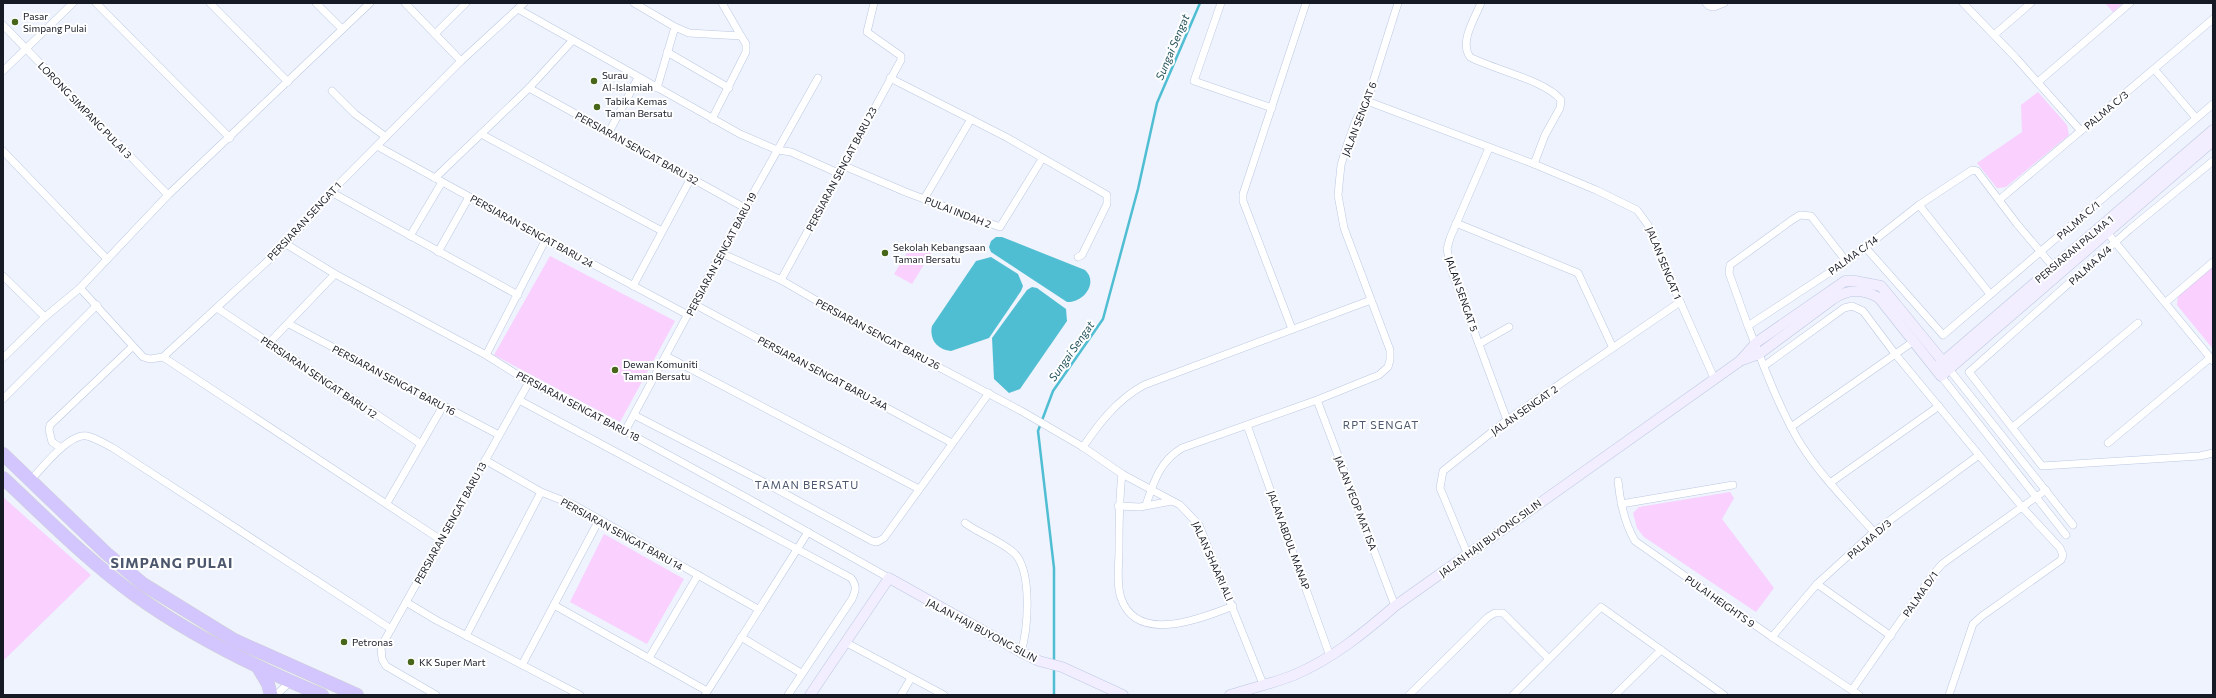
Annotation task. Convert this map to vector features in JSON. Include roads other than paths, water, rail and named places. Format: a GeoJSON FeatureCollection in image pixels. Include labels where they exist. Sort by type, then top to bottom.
{"type":"FeatureCollection","features":[{"type":"Feature","properties":{"kind":"highway"},"geometry":{"type":"LineString","coordinates":[[3,454],[124,570],[143,584],[214,629],[284,663],[357,695]]}},
{"type":"Feature","properties":{"kind":"highway"},"geometry":{"type":"LineString","coordinates":[[3,478],[96,564],[136,595],[201,636],[258,667],[322,695]]}},
{"type":"Feature","properties":{"kind":"highway"},"geometry":{"type":"LineString","coordinates":[[284,663],[290,682]]}},
{"type":"Feature","properties":{"kind":"highway"},"geometry":{"type":"LineString","coordinates":[[258,667],[268,684],[271,695]]}},
{"type":"Feature","properties":{"kind":"highway"},"geometry":{"type":"LineString","coordinates":[[290,682],[309,674]]}},
{"type":"Feature","properties":{"kind":"street"},"geometry":{"type":"LineString","coordinates":[[3,71],[73,3]]}},
{"type":"Feature","properties":{"kind":"street"},"geometry":{"type":"LineString","coordinates":[[96,3],[230,138]]}},
{"type":"Feature","properties":{"kind":"street"},"geometry":{"type":"LineString","coordinates":[[210,3],[288,82]]}},
{"type":"Feature","properties":{"kind":"street"},"geometry":{"type":"LineString","coordinates":[[316,3],[342,29]]}},
{"type":"Feature","properties":{"kind":"street"},"geometry":{"type":"LineString","coordinates":[[3,358],[45,317],[80,288],[168,195],[230,138],[370,3]]}},
{"type":"Feature","properties":{"kind":"street"},"geometry":{"type":"LineString","coordinates":[[405,3],[461,60]]}},
{"type":"Feature","properties":{"kind":"street"},"geometry":{"type":"LineString","coordinates":[[435,34],[466,3]]}},
{"type":"Feature","properties":{"kind":"street","name":"PERSIARAN SENGAT 1"},"geometry":{"type":"LineString","coordinates":[[163,357],[286,244],[331,192],[461,60],[524,3]]}},
{"type":"Feature","properties":{"kind":"street"},"geometry":{"type":"LineString","coordinates":[[634,3],[675,27],[689,33],[741,36]]}},
{"type":"Feature","properties":{"kind":"street"},"geometry":{"type":"LineString","coordinates":[[712,119],[746,52],[746,44],[722,3]]}},
{"type":"Feature","properties":{"kind":"street","name":"PERSIARAN SENGAT BARU 23"},"geometry":{"type":"LineString","coordinates":[[781,280],[842,165],[902,58],[867,32],[874,3]]}},
{"type":"Feature","properties":{"kind":"street"},"geometry":{"type":"LineString","coordinates":[[1221,3],[1194,81],[1272,108]]}},
{"type":"Feature","properties":{"kind":"street"},"geometry":{"type":"LineString","coordinates":[[1292,328],[1243,201],[1243,194],[1306,3]]}},
{"type":"Feature","properties":{"kind":"street","name":"JALAN SENGAT 6"},"geometry":{"type":"LineString","coordinates":[[1317,400],[1384,371],[1390,360],[1390,350],[1344,228],[1338,195],[1341,165],[1348,142],[1356,120],[1367,101],[1398,3]]}},
{"type":"Feature","properties":{"kind":"street"},"geometry":{"type":"LineString","coordinates":[[1481,3],[1466,44],[1467,53],[1470,57],[1528,81],[1557,95],[1561,100],[1560,108],[1545,135],[1534,164]]}},
{"type":"Feature","properties":{"kind":"street"},"geometry":{"type":"LineString","coordinates":[[1706,3],[1714,7],[1724,3]]}},
{"type":"Feature","properties":{"kind":"street"},"geometry":{"type":"LineString","coordinates":[[1963,3],[2038,82],[2081,131]]}},
{"type":"Feature","properties":{"kind":"street"},"geometry":{"type":"LineString","coordinates":[[1994,35],[2031,3]]}},
{"type":"Feature","properties":{"kind":"street"},"geometry":{"type":"LineString","coordinates":[[2038,82],[2130,3]]}},
{"type":"Feature","properties":{"kind":"street"},"geometry":{"type":"LineString","coordinates":[[518,9],[572,42],[712,119],[777,150],[791,152],[838,173]]}},
{"type":"Feature","properties":{"kind":"street","name":"PALMA C/3"},"geometry":{"type":"LineString","coordinates":[[1998,200],[2155,70],[2213,19]]}},
{"type":"Feature","properties":{"kind":"street","name":"LORONG SIMPANG PULAI 3"},"geometry":{"type":"LineString","coordinates":[[3,25],[168,195]]}},
{"type":"Feature","properties":{"kind":"street"},"geometry":{"type":"LineString","coordinates":[[657,88],[675,27]]}},
{"type":"Feature","properties":{"kind":"street"},"geometry":{"type":"LineString","coordinates":[[410,236],[439,180],[481,134],[529,88],[572,42]]}},
{"type":"Feature","properties":{"kind":"street"},"geometry":{"type":"LineString","coordinates":[[668,52],[729,88]]}},
{"type":"Feature","properties":{"kind":"street"},"geometry":{"type":"LineString","coordinates":[[2155,70],[2196,118]]}},
{"type":"Feature","properties":{"kind":"street"},"geometry":{"type":"LineString","coordinates":[[609,132],[638,78]]}},
{"type":"Feature","properties":{"kind":"street","name":"PERSIARAN SENGAT BARU 19"},"geometry":{"type":"LineString","coordinates":[[625,431],[745,208],[818,78]]}},
{"type":"Feature","properties":{"kind":"street"},"geometry":{"type":"LineString","coordinates":[[890,78],[971,119],[1107,195],[1107,204],[1082,255],[1078,257]]}},
{"type":"Feature","properties":{"kind":"street","name":"PERSIARAN SENGAT BARU 32"},"geometry":{"type":"LineString","coordinates":[[529,88],[745,208]]}},
{"type":"Feature","properties":{"kind":"street"},"geometry":{"type":"LineString","coordinates":[[332,91],[355,114],[386,137]]}},
{"type":"Feature","properties":{"kind":"street","name":"JALAN SENGAT 1"},"geometry":{"type":"LineString","coordinates":[[1367,101],[1534,164],[1608,195],[1637,210],[1648,225],[1714,378]]}},
{"type":"Feature","properties":{"kind":"street","name":"PALMA C/1"},"geometry":{"type":"LineString","coordinates":[[1865,248],[1943,335],[2213,104]]}},
{"type":"Feature","properties":{"kind":"street"},"geometry":{"type":"LineString","coordinates":[[924,199],[971,119]]}},
{"type":"Feature","properties":{"kind":"street","name":"PERSIARAN PALMA 1"},"geometry":{"type":"LineString","coordinates":[[1938,372],[2053,266],[2105,230],[2213,130]]}},
{"type":"Feature","properties":{"kind":"street"},"geometry":{"type":"LineString","coordinates":[[481,134],[662,231]]}},
{"type":"Feature","properties":{"kind":"street"},"geometry":{"type":"LineString","coordinates":[[1946,366],[2060,275],[2105,230],[2213,141]]}},
{"type":"Feature","properties":{"kind":"street","name":"PERSIARAN SENGAT BARU 24"},"geometry":{"type":"LineString","coordinates":[[377,146],[546,240],[688,315]]}},
{"type":"Feature","properties":{"kind":"street","name":"JALAN SENGAT 5"},"geometry":{"type":"LineString","coordinates":[[1489,148],[1456,223],[1447,249],[1448,260],[1507,420]]}},
{"type":"Feature","properties":{"kind":"street"},"geometry":{"type":"LineString","coordinates":[[3,151],[107,259]]}},
{"type":"Feature","properties":{"kind":"street","name":"PULAI INDAH 2"},"geometry":{"type":"LineString","coordinates":[[842,165],[924,199],[1000,227],[1042,159]]}},
{"type":"Feature","properties":{"kind":"street","name":"PALMA A/4"},"geometry":{"type":"LineString","coordinates":[[2012,427],[1969,372],[2115,242],[2213,161]]}},
{"type":"Feature","properties":{"kind":"street","name":"PALMA C/14"},"geometry":{"type":"LineString","coordinates":[[1748,326],[1865,248],[1919,205],[1972,170],[1977,171],[1998,200]]}},
{"type":"Feature","properties":{"kind":"street"},"geometry":{"type":"LineString","coordinates":[[633,286],[691,178]]}},
{"type":"Feature","properties":{"kind":"street"},"geometry":{"type":"LineString","coordinates":[[331,192],[518,295]]}},
{"type":"Feature","properties":{"kind":"street"},"geometry":{"type":"LineString","coordinates":[[438,252],[469,197]]}},
{"type":"Feature","properties":{"kind":"street"},"geometry":{"type":"LineString","coordinates":[[1998,200],[2060,275]]}},
{"type":"Feature","properties":{"kind":"street"},"geometry":{"type":"LineString","coordinates":[[1919,205],[1990,294]]}},
{"type":"Feature","properties":{"kind":"street"},"geometry":{"type":"LineString","coordinates":[[1846,261],[1811,216],[1800,215],[1730,265],[1729,274],[1759,354],[1797,439],[1830,483],[1874,532]]}},
{"type":"Feature","properties":{"kind":"street"},"geometry":{"type":"LineString","coordinates":[[1456,223],[1578,273],[1613,348]]}},
{"type":"Feature","properties":{"kind":"street"},"geometry":{"type":"LineString","coordinates":[[2105,230],[2166,302],[2211,360],[2108,443]]}},
{"type":"Feature","properties":{"kind":"street"},"geometry":{"type":"LineString","coordinates":[[486,355],[546,240]]}},
{"type":"Feature","properties":{"kind":"street","name":"PERSIARAN SENGAT BARU 18"},"geometry":{"type":"LineString","coordinates":[[286,244],[335,274],[486,355],[529,382],[625,431],[871,567],[888,578]]}},
{"type":"Feature","properties":{"kind":"street","name":"PERSIARAN SENGAT BARU 26"},"geometry":{"type":"LineString","coordinates":[[721,253],[781,280],[852,322],[988,393],[1083,447]]}},
{"type":"Feature","properties":{"kind":"street"},"geometry":{"type":"LineString","coordinates":[[2166,302],[2213,262]]}},
{"type":"Feature","properties":{"kind":"street"},"geometry":{"type":"LineString","coordinates":[[268,344],[289,324],[335,274]]}},
{"type":"Feature","properties":{"kind":"street"},"geometry":{"type":"LineString","coordinates":[[3,276],[45,317]]}},
{"type":"Feature","properties":{"kind":"street"},"geometry":{"type":"LineString","coordinates":[[1740,361],[1755,344],[1832,288],[1845,281],[1855,280],[1881,286],[1887,291],[2073,525]]}},
{"type":"Feature","properties":{"kind":"street"},"geometry":{"type":"LineString","coordinates":[[80,288],[97,305],[132,347],[143,357],[150,359],[163,357],[387,503],[441,540]]}},
{"type":"Feature","properties":{"kind":"street"},"geometry":{"type":"LineString","coordinates":[[1740,361],[1759,354],[1844,292],[1852,290],[1871,293],[1879,298],[1914,341],[2066,535]]}},
{"type":"Feature","properties":{"kind":"street"},"geometry":{"type":"LineString","coordinates":[[1083,447],[1101,421],[1128,394],[1144,385],[1292,328],[1371,300]]}},
{"type":"Feature","properties":{"kind":"street","name":"JALAN SENGAT 2"},"geometry":{"type":"LineString","coordinates":[[1467,553],[1440,488],[1441,477],[1449,465],[1507,420],[1680,302]]}},
{"type":"Feature","properties":{"kind":"street","name":"PERSIARAN SENGAT BARU 24A"},"geometry":{"type":"LineString","coordinates":[[694,304],[952,444]]}},
{"type":"Feature","properties":{"kind":"street"},"geometry":{"type":"LineString","coordinates":[[3,399],[97,305]]}},
{"type":"Feature","properties":{"kind":"street"},"geometry":{"type":"LineString","coordinates":[[1764,366],[1844,308],[1852,306],[1863,310],[1896,355],[2023,508],[2060,548],[2063,555],[2061,560],[1973,624],[1949,695]]}},
{"type":"Feature","properties":{"kind":"street","name":"PERSIARAN SENGAT BARU 12"},"geometry":{"type":"LineString","coordinates":[[217,308],[268,344],[421,444]]}},
{"type":"Feature","properties":{"kind":"street"},"geometry":{"type":"LineString","coordinates":[[2138,323],[2012,427],[2042,466],[2200,456],[2213,453]]}},
{"type":"Feature","properties":{"kind":"street","name":"PERSIARAN SENGAT BARU 16"},"geometry":{"type":"LineString","coordinates":[[289,324],[499,435]]}},
{"type":"Feature","properties":{"kind":"street"},"geometry":{"type":"LineString","coordinates":[[1479,344],[1509,327]]}},
{"type":"Feature","properties":{"kind":"street"},"geometry":{"type":"LineString","coordinates":[[1791,427],[1914,341]]}},
{"type":"Feature","properties":{"kind":"street"},"geometry":{"type":"LineString","coordinates":[[61,448],[52,442],[49,430],[50,425],[132,347]]}},
{"type":"Feature","properties":{"kind":"street"},"geometry":{"type":"LineString","coordinates":[[666,356],[919,489]]}},
{"type":"Feature","properties":{"kind":"street","name":"JALAN HAJI BUYONG SILIN"},"geometry":{"type":"LineString","coordinates":[[1230,695],[1294,674],[1330,656],[1363,633],[1394,606],[1467,553],[1740,361]]}},
{"type":"Feature","properties":{"kind":"street","name":"PERSIARAN SENGAT BARU 13"},"geometry":{"type":"LineString","coordinates":[[436,695],[386,666],[382,659],[381,647],[529,382]]}},
{"type":"Feature","properties":{"kind":"street"},"geometry":{"type":"LineString","coordinates":[[634,415],[758,479],[872,541],[877,542],[884,538],[988,393]]}},
{"type":"Feature","properties":{"kind":"street"},"geometry":{"type":"LineString","coordinates":[[519,400],[846,574],[856,584],[856,590],[852,599],[801,673],[788,695]]}},
{"type":"Feature","properties":{"kind":"street"},"geometry":{"type":"LineString","coordinates":[[1146,505],[1161,466],[1176,451],[1188,445],[1317,400]]}},
{"type":"Feature","properties":{"kind":"street","name":"JALAN YEOP MAT ISA"},"geometry":{"type":"LineString","coordinates":[[1317,400],[1394,606]]}},
{"type":"Feature","properties":{"kind":"street"},"geometry":{"type":"LineString","coordinates":[[387,503],[443,406]]}},
{"type":"Feature","properties":{"kind":"street"},"geometry":{"type":"LineString","coordinates":[[1830,483],[1939,406]]}},
{"type":"Feature","properties":{"kind":"street","name":"JALAN ABDUL MANAP"},"geometry":{"type":"LineString","coordinates":[[1247,425],[1330,656]]}},
{"type":"Feature","properties":{"kind":"street"},"geometry":{"type":"LineString","coordinates":[[30,481],[61,448],[82,436],[87,436],[113,448],[391,629]]}},
{"type":"Feature","properties":{"kind":"street","name":"JALAN SHAARI ALI"},"geometry":{"type":"LineString","coordinates":[[1083,447],[1122,474],[1152,488],[1186,509],[1199,525],[1263,684]]}},
{"type":"Feature","properties":{"kind":"street","name":"PALMA D/3"},"geometry":{"type":"LineString","coordinates":[[1772,638],[1817,584],[1874,532],[1979,455]]}},
{"type":"Feature","properties":{"kind":"street","name":"PERSIARAN SENGAT BARU 14"},"geometry":{"type":"LineString","coordinates":[[486,460],[541,492],[574,506],[600,520],[758,609]]}},
{"type":"Feature","properties":{"kind":"street"},"geometry":{"type":"LineString","coordinates":[[1122,474],[1118,506],[1119,589],[1122,599],[1133,615],[1157,625],[1171,625],[1208,616],[1232,606]]}},
{"type":"Feature","properties":{"kind":"street","name":"PULAI HEIGHTS 9"},"geometry":{"type":"LineString","coordinates":[[1618,481],[1621,504],[1629,530],[1635,541],[1772,638],[1859,695]]}},
{"type":"Feature","properties":{"kind":"street"},"geometry":{"type":"LineString","coordinates":[[1621,504],[1733,485]]}},
{"type":"Feature","properties":{"kind":"street","name":"PALMA D/1"},"geometry":{"type":"LineString","coordinates":[[1852,690],[1931,577],[1942,564],[2023,508],[2046,490]]}},
{"type":"Feature","properties":{"kind":"street"},"geometry":{"type":"LineString","coordinates":[[466,636],[541,492]]}},
{"type":"Feature","properties":{"kind":"street"},"geometry":{"type":"LineString","coordinates":[[1118,506],[1146,505],[1172,501]]}},
{"type":"Feature","properties":{"kind":"street"},"geometry":{"type":"LineString","coordinates":[[522,665],[600,520]]}},
{"type":"Feature","properties":{"kind":"street"},"geometry":{"type":"LineString","coordinates":[[966,523],[1013,552],[1020,561],[1027,608],[1026,636],[1021,652]]}},
{"type":"Feature","properties":{"kind":"street"},"geometry":{"type":"LineString","coordinates":[[554,605],[649,658],[706,693],[808,532]]}},
{"type":"Feature","properties":{"kind":"street"},"geometry":{"type":"LineString","coordinates":[[649,658],[698,575]]}},
{"type":"Feature","properties":{"kind":"street"},"geometry":{"type":"LineString","coordinates":[[810,695],[888,578]]}},
{"type":"Feature","properties":{"kind":"street","name":"JALAN HAJI BUYONG SILIN"},"geometry":{"type":"LineString","coordinates":[[888,578],[1039,661],[1062,668],[1123,695]]}},
{"type":"Feature","properties":{"kind":"street"},"geometry":{"type":"LineString","coordinates":[[1817,584],[1891,636]]}},
{"type":"Feature","properties":{"kind":"street"},"geometry":{"type":"LineString","coordinates":[[406,602],[466,636],[578,695]]}},
{"type":"Feature","properties":{"kind":"street"},"geometry":{"type":"LineString","coordinates":[[1513,695],[1548,658],[1601,607],[1724,695]]}},
{"type":"Feature","properties":{"kind":"street"},"geometry":{"type":"LineString","coordinates":[[1409,695],[1488,617],[1495,613],[1503,613],[1548,658]]}},
{"type":"Feature","properties":{"kind":"street"},"geometry":{"type":"LineString","coordinates":[[741,637],[801,673]]}},
{"type":"Feature","properties":{"kind":"street"},"geometry":{"type":"LineString","coordinates":[[845,642],[944,695]]}},
{"type":"Feature","properties":{"kind":"street"},"geometry":{"type":"LineString","coordinates":[[1615,695],[1661,650]]}},
{"type":"Feature","properties":{"kind":"street"},"geometry":{"type":"LineString","coordinates":[[901,695],[911,678]]}},
{"type":"Feature","properties":{"kind":"street"},"geometry":{"type":"LineString","coordinates":[[276,695],[290,682]]}},
{"type":"Feature","properties":{"kind":"water"},"geometry":{"type":"Polygon","coordinates":[[[996,237],[1002,237],[1085,270],[1089,275],[1090,286],[1079,299],[1067,302],[991,252],[989,247],[991,241],[996,237]]]}},
{"type":"Feature","properties":{"kind":"water"},"geometry":{"type":"Polygon","coordinates":[[[991,257],[1018,274],[1023,286],[1021,291],[989,338],[951,351],[938,346],[933,339],[931,331],[932,326],[976,261],[991,257]]]}},
{"type":"Feature","properties":{"kind":"water"},"geometry":{"type":"Polygon","coordinates":[[[1032,287],[1037,288],[1066,309],[1067,321],[1020,389],[1009,393],[994,379],[992,338],[1027,290],[1032,287]]]}},
{"type":"Feature","properties":{"kind":"waterway","name":"Sungai Sengat"},"geometry":{"type":"LineString","coordinates":[[1054,663],[1054,568],[1038,431],[1053,391],[1103,319],[1138,189],[1157,103],[1200,3]]}},
{"type":"Feature","properties":{"kind":"waterway","name":"Sungai Sengat"},"geometry":{"type":"LineString","coordinates":[[1054,668],[1054,695]]}},
{"type":"Feature","properties":{"kind":"place","name":"Pasar Simpang Pulai"},"geometry":{"type":"Point","coordinates":[15,22]}},
{"type":"Feature","properties":{"kind":"place","name":"Surau Al-Islamiah"},"geometry":{"type":"Point","coordinates":[594,81]}},
{"type":"Feature","properties":{"kind":"place","name":"Tabika Kemas Taman Bersatu"},"geometry":{"type":"Point","coordinates":[597,107]}},
{"type":"Feature","properties":{"kind":"place","name":"Sekolah Kebangsaan Taman Bersatu"},"geometry":{"type":"Point","coordinates":[885,253]}},
{"type":"Feature","properties":{"kind":"place","name":"Dewan Komuniti Taman Bersatu"},"geometry":{"type":"Point","coordinates":[615,370]}},
{"type":"Feature","properties":{"kind":"place","name":"Petronas"},"geometry":{"type":"Point","coordinates":[344,642]}},
{"type":"Feature","properties":{"kind":"place","name":"KK Super Mart"},"geometry":{"type":"Point","coordinates":[411,662]}},
{"type":"Feature","properties":{"kind":"district","name":"RPT SENGAT"},"geometry":{"type":"Point","coordinates":[1381,424]}},
{"type":"Feature","properties":{"kind":"district","name":"TAMAN BERSATU"},"geometry":{"type":"Point","coordinates":[807,484]}},
{"type":"Feature","properties":{"kind":"district","name":"SIMPANG PULAI"},"geometry":{"type":"Point","coordinates":[172,562]}}]}
